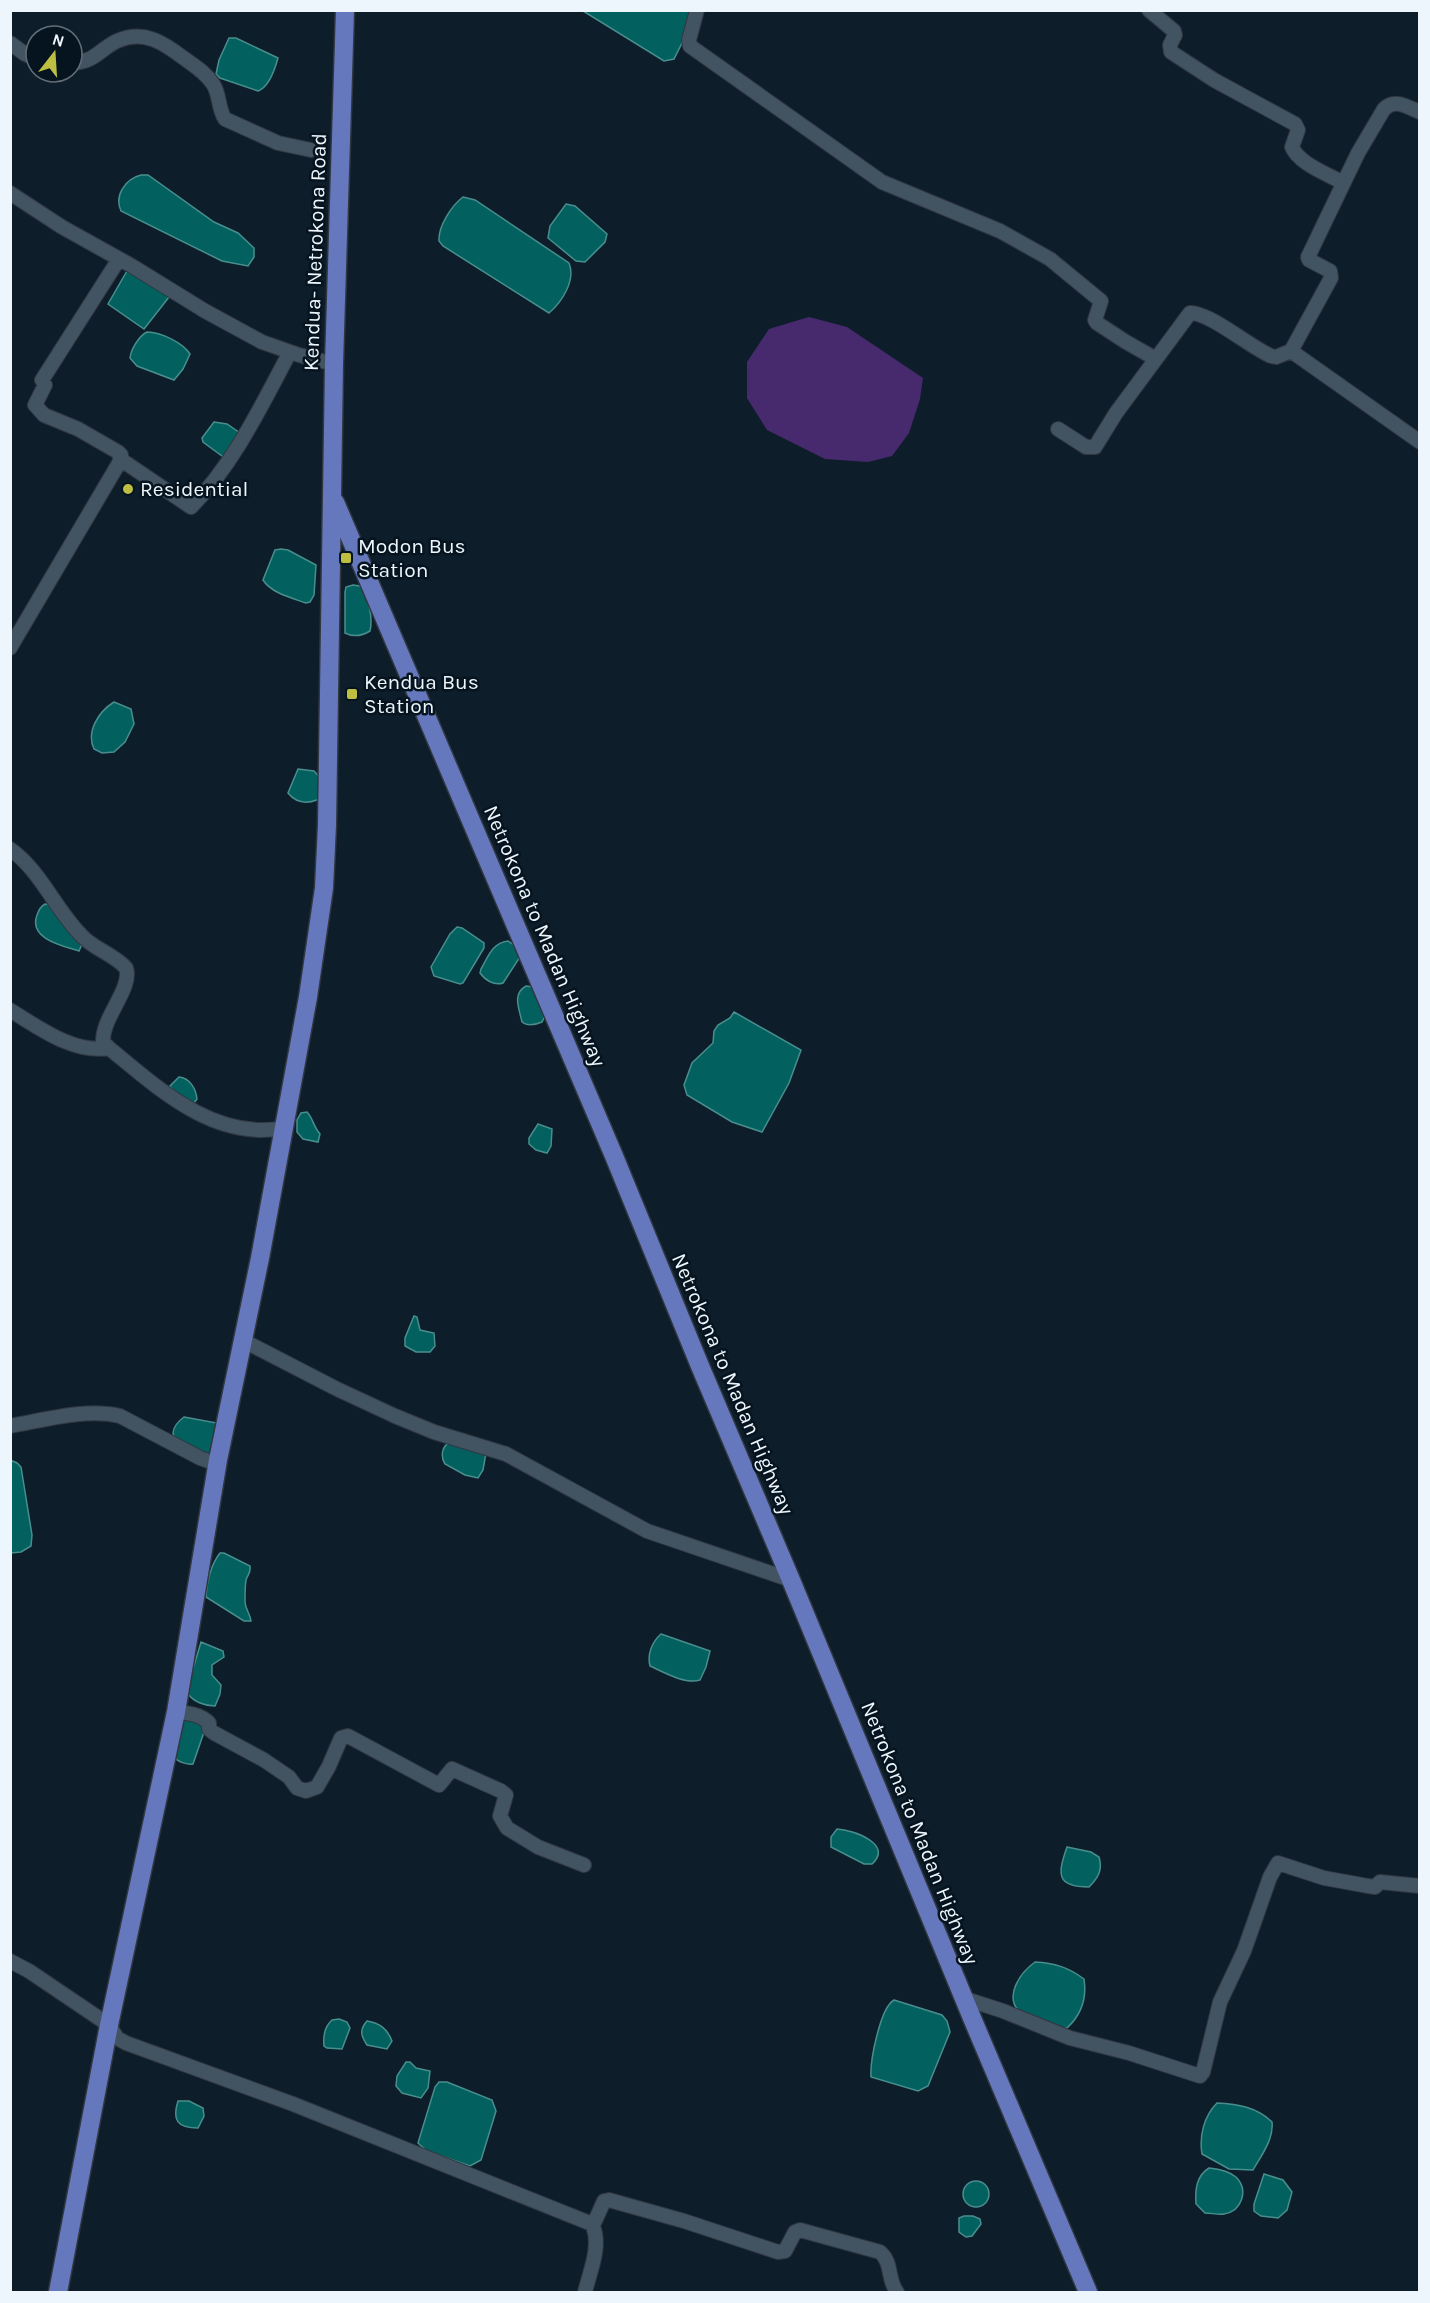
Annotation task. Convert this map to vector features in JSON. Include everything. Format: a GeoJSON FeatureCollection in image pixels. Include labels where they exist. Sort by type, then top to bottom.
{"type":"FeatureCollection","features":[{"type":"Feature","properties":{"kind":"main road","name":"Kendua- Netrokona Road"},"geometry":{"type":"LineString","coordinates":[[58,2292],[109,2025],[176,1712],[218,1460],[308,997],[324,888],[328,804],[334,364],[345,10]]}},
{"type":"Feature","properties":{"kind":"main road","name":"Netrokona to Madan Highway"},"geometry":{"type":"LineString","coordinates":[[332,495],[614,1156],[963,1998],[1088,2292]]}},
{"type":"Feature","properties":{"kind":"street"},"geometry":{"type":"LineString","coordinates":[[697,10],[689,40],[690,46],[882,182],[1000,231],[1050,259],[1101,301],[1095,320],[1097,323],[1156,359]]}},
{"type":"Feature","properties":{"kind":"street"},"geometry":{"type":"LineString","coordinates":[[1149,10],[1174,31],[1175,35],[1170,45],[1171,52],[1214,80],[1295,124],[1298,130],[1292,147],[1295,153],[1343,183]]}},
{"type":"Feature","properties":{"kind":"street"},"geometry":{"type":"LineString","coordinates":[[84,60],[95,58],[116,42],[134,37],[152,38],[164,43],[203,72],[214,85],[225,119],[278,143],[311,150]]}},
{"type":"Feature","properties":{"kind":"street"},"geometry":{"type":"LineString","coordinates":[[10,43],[24,53]]}},
{"type":"Feature","properties":{"kind":"street"},"geometry":{"type":"LineString","coordinates":[[1058,429],[1086,447],[1095,447],[1116,413],[1186,316],[1194,313],[1211,320],[1271,356],[1276,357],[1291,351],[1331,278],[1330,271],[1309,260],[1308,257],[1358,153],[1387,106],[1395,103],[1419,112]]}},
{"type":"Feature","properties":{"kind":"street"},"geometry":{"type":"LineString","coordinates":[[10,193],[62,227],[262,342],[334,364]]}},
{"type":"Feature","properties":{"kind":"street"},"geometry":{"type":"LineString","coordinates":[[119,259],[42,380],[45,385],[35,405],[44,415],[78,429],[118,452],[120,459],[191,507],[216,480],[232,456],[290,352]]}},
{"type":"Feature","properties":{"kind":"street"},"geometry":{"type":"LineString","coordinates":[[1291,351],[1419,442]]}},
{"type":"Feature","properties":{"kind":"street"},"geometry":{"type":"LineString","coordinates":[[10,648],[120,459]]}},
{"type":"Feature","properties":{"kind":"street"},"geometry":{"type":"LineString","coordinates":[[10,849],[37,876],[55,904],[83,938],[126,968],[128,972],[123,988],[108,1017],[103,1042],[191,1111],[240,1130],[284,1128]]}},
{"type":"Feature","properties":{"kind":"street"},"geometry":{"type":"LineString","coordinates":[[10,1011],[47,1033],[83,1047],[96,1050],[109,1048]]}},
{"type":"Feature","properties":{"kind":"street"},"geometry":{"type":"LineString","coordinates":[[242,1340],[395,1416],[434,1432],[506,1454],[647,1531],[791,1581]]}},
{"type":"Feature","properties":{"kind":"street"},"geometry":{"type":"LineString","coordinates":[[10,1426],[63,1417],[106,1413],[120,1416],[200,1458],[211,1462],[218,1460]]}},
{"type":"Feature","properties":{"kind":"street"},"geometry":{"type":"LineString","coordinates":[[176,1712],[189,1713],[205,1719],[209,1723],[209,1729],[214,1733],[264,1760],[289,1777],[297,1788],[306,1791],[317,1787],[341,1738],[348,1736],[439,1785],[452,1769],[506,1795],[500,1816],[507,1828],[538,1847],[584,1865]]}},
{"type":"Feature","properties":{"kind":"street"},"geometry":{"type":"LineString","coordinates":[[963,1998],[1003,2011],[1070,2038],[1200,2076],[1203,2072],[1220,2002],[1244,1951],[1270,1877],[1278,1863],[1324,1878],[1368,1886],[1375,1887],[1380,1882],[1419,1886]]}},
{"type":"Feature","properties":{"kind":"street"},"geometry":{"type":"LineString","coordinates":[[10,1961],[29,1971],[109,2025],[117,2038],[126,2043],[292,2104],[592,2224],[597,2234],[585,2292]]}},
{"type":"Feature","properties":{"kind":"street"},"geometry":{"type":"LineString","coordinates":[[592,2224],[604,2201],[609,2200],[675,2218],[778,2252],[785,2251],[795,2232],[800,2230],[880,2252],[889,2262],[891,2277],[897,2292]]}},
{"type":"Feature","properties":{"kind":"shaded area"},"geometry":{"type":"Polygon","coordinates":[[[583,11],[692,11],[686,35],[674,59],[664,61],[583,11]]]}},
{"type":"Feature","properties":{"kind":"shaded area"},"geometry":{"type":"Polygon","coordinates":[[[229,38],[236,38],[278,58],[271,77],[262,89],[258,91],[220,78],[216,74],[219,60],[229,38]]]}},
{"type":"Feature","properties":{"kind":"shaded area"},"geometry":{"type":"Polygon","coordinates":[[[141,175],[148,175],[214,222],[238,233],[254,248],[254,257],[248,266],[222,261],[121,211],[119,200],[122,189],[130,180],[141,175]]]}},
{"type":"Feature","properties":{"kind":"shaded area"},"geometry":{"type":"Polygon","coordinates":[[[463,197],[475,200],[569,263],[571,276],[569,283],[559,303],[549,313],[443,246],[439,241],[446,217],[463,197]]]}},
{"type":"Feature","properties":{"kind":"shaded area"},"geometry":{"type":"Polygon","coordinates":[[[566,204],[575,206],[607,234],[605,242],[585,262],[576,261],[548,238],[550,226],[566,204]]]}},
{"type":"Feature","properties":{"kind":"shaded area"},"geometry":{"type":"Polygon","coordinates":[[[127,271],[173,292],[144,329],[108,304],[127,271]]]}},
{"type":"Feature","properties":{"kind":"shaded area"},"geometry":{"type":"Polygon","coordinates":[[[809,317],[847,327],[923,378],[920,399],[909,433],[892,456],[868,462],[825,459],[767,430],[747,398],[747,362],[769,329],[809,317]]]}},
{"type":"Feature","properties":{"kind":"shaded area"},"geometry":{"type":"Polygon","coordinates":[[[147,332],[171,339],[190,354],[183,369],[174,380],[137,366],[130,358],[136,343],[147,332]]]}},
{"type":"Feature","properties":{"kind":"shaded area"},"geometry":{"type":"Polygon","coordinates":[[[214,422],[227,424],[240,433],[226,459],[203,442],[202,438],[214,422]]]}},
{"type":"Feature","properties":{"kind":"shaded area"},"geometry":{"type":"Polygon","coordinates":[[[275,550],[288,550],[316,565],[314,595],[310,602],[306,603],[282,594],[263,580],[275,550]]]}},
{"type":"Feature","properties":{"kind":"shaded area"},"geometry":{"type":"Polygon","coordinates":[[[360,586],[371,614],[370,631],[358,635],[345,633],[345,592],[346,587],[360,586]]]}},
{"type":"Feature","properties":{"kind":"shaded area"},"geometry":{"type":"Polygon","coordinates":[[[114,702],[131,709],[134,724],[125,742],[114,752],[102,753],[94,749],[93,729],[103,711],[114,702]]]}},
{"type":"Feature","properties":{"kind":"shaded area"},"geometry":{"type":"Polygon","coordinates":[[[298,769],[314,771],[322,780],[317,800],[301,802],[288,793],[298,769]]]}},
{"type":"Feature","properties":{"kind":"shaded area"},"geometry":{"type":"Polygon","coordinates":[[[45,904],[51,905],[82,944],[79,951],[56,944],[42,936],[36,923],[37,915],[45,904]]]}},
{"type":"Feature","properties":{"kind":"shaded area"},"geometry":{"type":"Polygon","coordinates":[[[457,927],[484,943],[484,948],[463,983],[460,984],[434,976],[431,967],[450,934],[457,927]]]}},
{"type":"Feature","properties":{"kind":"shaded area"},"geometry":{"type":"Polygon","coordinates":[[[508,941],[517,947],[520,957],[503,983],[493,983],[482,976],[481,969],[494,948],[508,941]]]}},
{"type":"Feature","properties":{"kind":"shaded area"},"geometry":{"type":"Polygon","coordinates":[[[526,986],[533,987],[545,1016],[542,1022],[534,1025],[522,1022],[518,1007],[519,993],[526,986]]]}},
{"type":"Feature","properties":{"kind":"shaded area"},"geometry":{"type":"Polygon","coordinates":[[[734,1012],[801,1050],[789,1083],[762,1132],[732,1122],[687,1095],[684,1085],[692,1063],[713,1043],[714,1031],[718,1025],[730,1018],[734,1012]]]}},
{"type":"Feature","properties":{"kind":"shaded area"},"geometry":{"type":"Polygon","coordinates":[[[179,1077],[186,1079],[194,1088],[197,1099],[194,1103],[180,1098],[170,1086],[179,1077]]]}},
{"type":"Feature","properties":{"kind":"shaded area"},"geometry":{"type":"Polygon","coordinates":[[[307,1112],[320,1134],[318,1142],[303,1139],[297,1132],[297,1120],[301,1113],[307,1112]]]}},
{"type":"Feature","properties":{"kind":"shaded area"},"geometry":{"type":"Polygon","coordinates":[[[538,1124],[552,1129],[551,1146],[547,1153],[536,1150],[529,1144],[529,1138],[538,1124]]]}},
{"type":"Feature","properties":{"kind":"shaded area"},"geometry":{"type":"Polygon","coordinates":[[[414,1316],[417,1317],[420,1330],[434,1333],[435,1346],[430,1352],[416,1352],[405,1346],[405,1338],[414,1316]]]}},
{"type":"Feature","properties":{"kind":"shaded area"},"geometry":{"type":"Polygon","coordinates":[[[184,1417],[217,1423],[212,1455],[195,1452],[179,1444],[173,1432],[184,1417]]]}},
{"type":"Feature","properties":{"kind":"shaded area"},"geometry":{"type":"Polygon","coordinates":[[[451,1442],[486,1453],[483,1470],[478,1478],[465,1475],[445,1464],[443,1451],[451,1442]]]}},
{"type":"Feature","properties":{"kind":"shaded area"},"geometry":{"type":"Polygon","coordinates":[[[10,1460],[21,1467],[32,1535],[31,1546],[21,1552],[11,1553],[10,1460]]]}},
{"type":"Feature","properties":{"kind":"shaded area"},"geometry":{"type":"Polygon","coordinates":[[[220,1553],[250,1566],[246,1580],[245,1601],[251,1621],[244,1621],[206,1597],[210,1574],[220,1553]]]}},
{"type":"Feature","properties":{"kind":"shaded area"},"geometry":{"type":"Polygon","coordinates":[[[661,1634],[710,1651],[700,1680],[688,1681],[650,1666],[651,1648],[661,1634]]]}},
{"type":"Feature","properties":{"kind":"shaded area"},"geometry":{"type":"Polygon","coordinates":[[[201,1642],[223,1651],[224,1657],[212,1665],[212,1675],[221,1685],[215,1706],[200,1703],[188,1694],[201,1642]]]}},
{"type":"Feature","properties":{"kind":"shaded area"},"geometry":{"type":"Polygon","coordinates":[[[183,1717],[205,1722],[193,1764],[183,1763],[175,1758],[183,1717]]]}},
{"type":"Feature","properties":{"kind":"shaded area"},"geometry":{"type":"Polygon","coordinates":[[[837,1829],[861,1835],[875,1844],[878,1850],[877,1857],[872,1864],[864,1864],[831,1847],[831,1837],[837,1829]]]}},
{"type":"Feature","properties":{"kind":"shaded area"},"geometry":{"type":"Polygon","coordinates":[[[1067,1847],[1091,1852],[1099,1857],[1099,1874],[1089,1887],[1070,1884],[1062,1877],[1062,1864],[1067,1847]]]}},
{"type":"Feature","properties":{"kind":"shaded area"},"geometry":{"type":"Polygon","coordinates":[[[1035,1962],[1061,1966],[1084,1979],[1085,1993],[1082,2006],[1076,2018],[1067,2028],[1053,2026],[1028,2017],[1016,2008],[1013,2001],[1015,1986],[1035,1962]]]}},
{"type":"Feature","properties":{"kind":"shaded area"},"geometry":{"type":"Polygon","coordinates":[[[894,2000],[942,2015],[947,2021],[950,2032],[928,2086],[918,2091],[871,2077],[872,2059],[880,2024],[884,2013],[894,2000]]]}},
{"type":"Feature","properties":{"kind":"shaded area"},"geometry":{"type":"Polygon","coordinates":[[[339,2019],[347,2022],[350,2028],[342,2049],[327,2048],[324,2046],[326,2029],[332,2020],[339,2019]]]}},
{"type":"Feature","properties":{"kind":"shaded area"},"geometry":{"type":"Polygon","coordinates":[[[367,2021],[379,2025],[388,2033],[392,2041],[387,2049],[367,2045],[362,2033],[367,2021]]]}},
{"type":"Feature","properties":{"kind":"shaded area"},"geometry":{"type":"Polygon","coordinates":[[[406,2062],[410,2062],[416,2068],[430,2071],[428,2088],[421,2098],[402,2093],[396,2086],[397,2076],[406,2062]]]}},
{"type":"Feature","properties":{"kind":"shaded area"},"geometry":{"type":"Polygon","coordinates":[[[439,2082],[447,2082],[492,2100],[496,2111],[481,2160],[470,2166],[427,2151],[418,2143],[435,2087],[439,2082]]]}},
{"type":"Feature","properties":{"kind":"shaded area"},"geometry":{"type":"Polygon","coordinates":[[[178,2101],[189,2101],[203,2108],[204,2116],[198,2128],[191,2128],[178,2122],[176,2113],[178,2101]]]}},
{"type":"Feature","properties":{"kind":"shaded area"},"geometry":{"type":"Polygon","coordinates":[[[1217,2103],[1246,2107],[1272,2122],[1269,2141],[1253,2170],[1229,2169],[1202,2154],[1201,2140],[1204,2127],[1217,2103]]]}},
{"type":"Feature","properties":{"kind":"shaded area"},"geometry":{"type":"Polygon","coordinates":[[[1209,2168],[1230,2173],[1240,2182],[1242,2199],[1230,2212],[1205,2213],[1196,2204],[1197,2184],[1201,2175],[1209,2168]]]}},
{"type":"Feature","properties":{"kind":"shaded area"},"geometry":{"type":"Polygon","coordinates":[[[1264,2174],[1283,2180],[1292,2192],[1287,2210],[1278,2218],[1261,2216],[1254,2211],[1254,2204],[1264,2174]]]}},
{"type":"Feature","properties":{"kind":"shaded area"},"geometry":{"type":"Polygon","coordinates":[[[976,2181],[985,2185],[989,2194],[985,2203],[976,2207],[967,2203],[963,2194],[967,2185],[976,2181]]]}},
{"type":"Feature","properties":{"kind":"shaded area"},"geometry":{"type":"Polygon","coordinates":[[[964,2216],[980,2219],[981,2224],[972,2236],[966,2237],[959,2232],[959,2218],[964,2216]]]}},
{"type":"Feature","properties":{"kind":"place","name":"Residential"},"geometry":{"type":"Point","coordinates":[128,489]}},
{"type":"Feature","properties":{"kind":"place","name":"Modon Bus Station"},"geometry":{"type":"Point","coordinates":[346,558]}},
{"type":"Feature","properties":{"kind":"place","name":"Kendua Bus Station"},"geometry":{"type":"Point","coordinates":[352,694]}}]}
